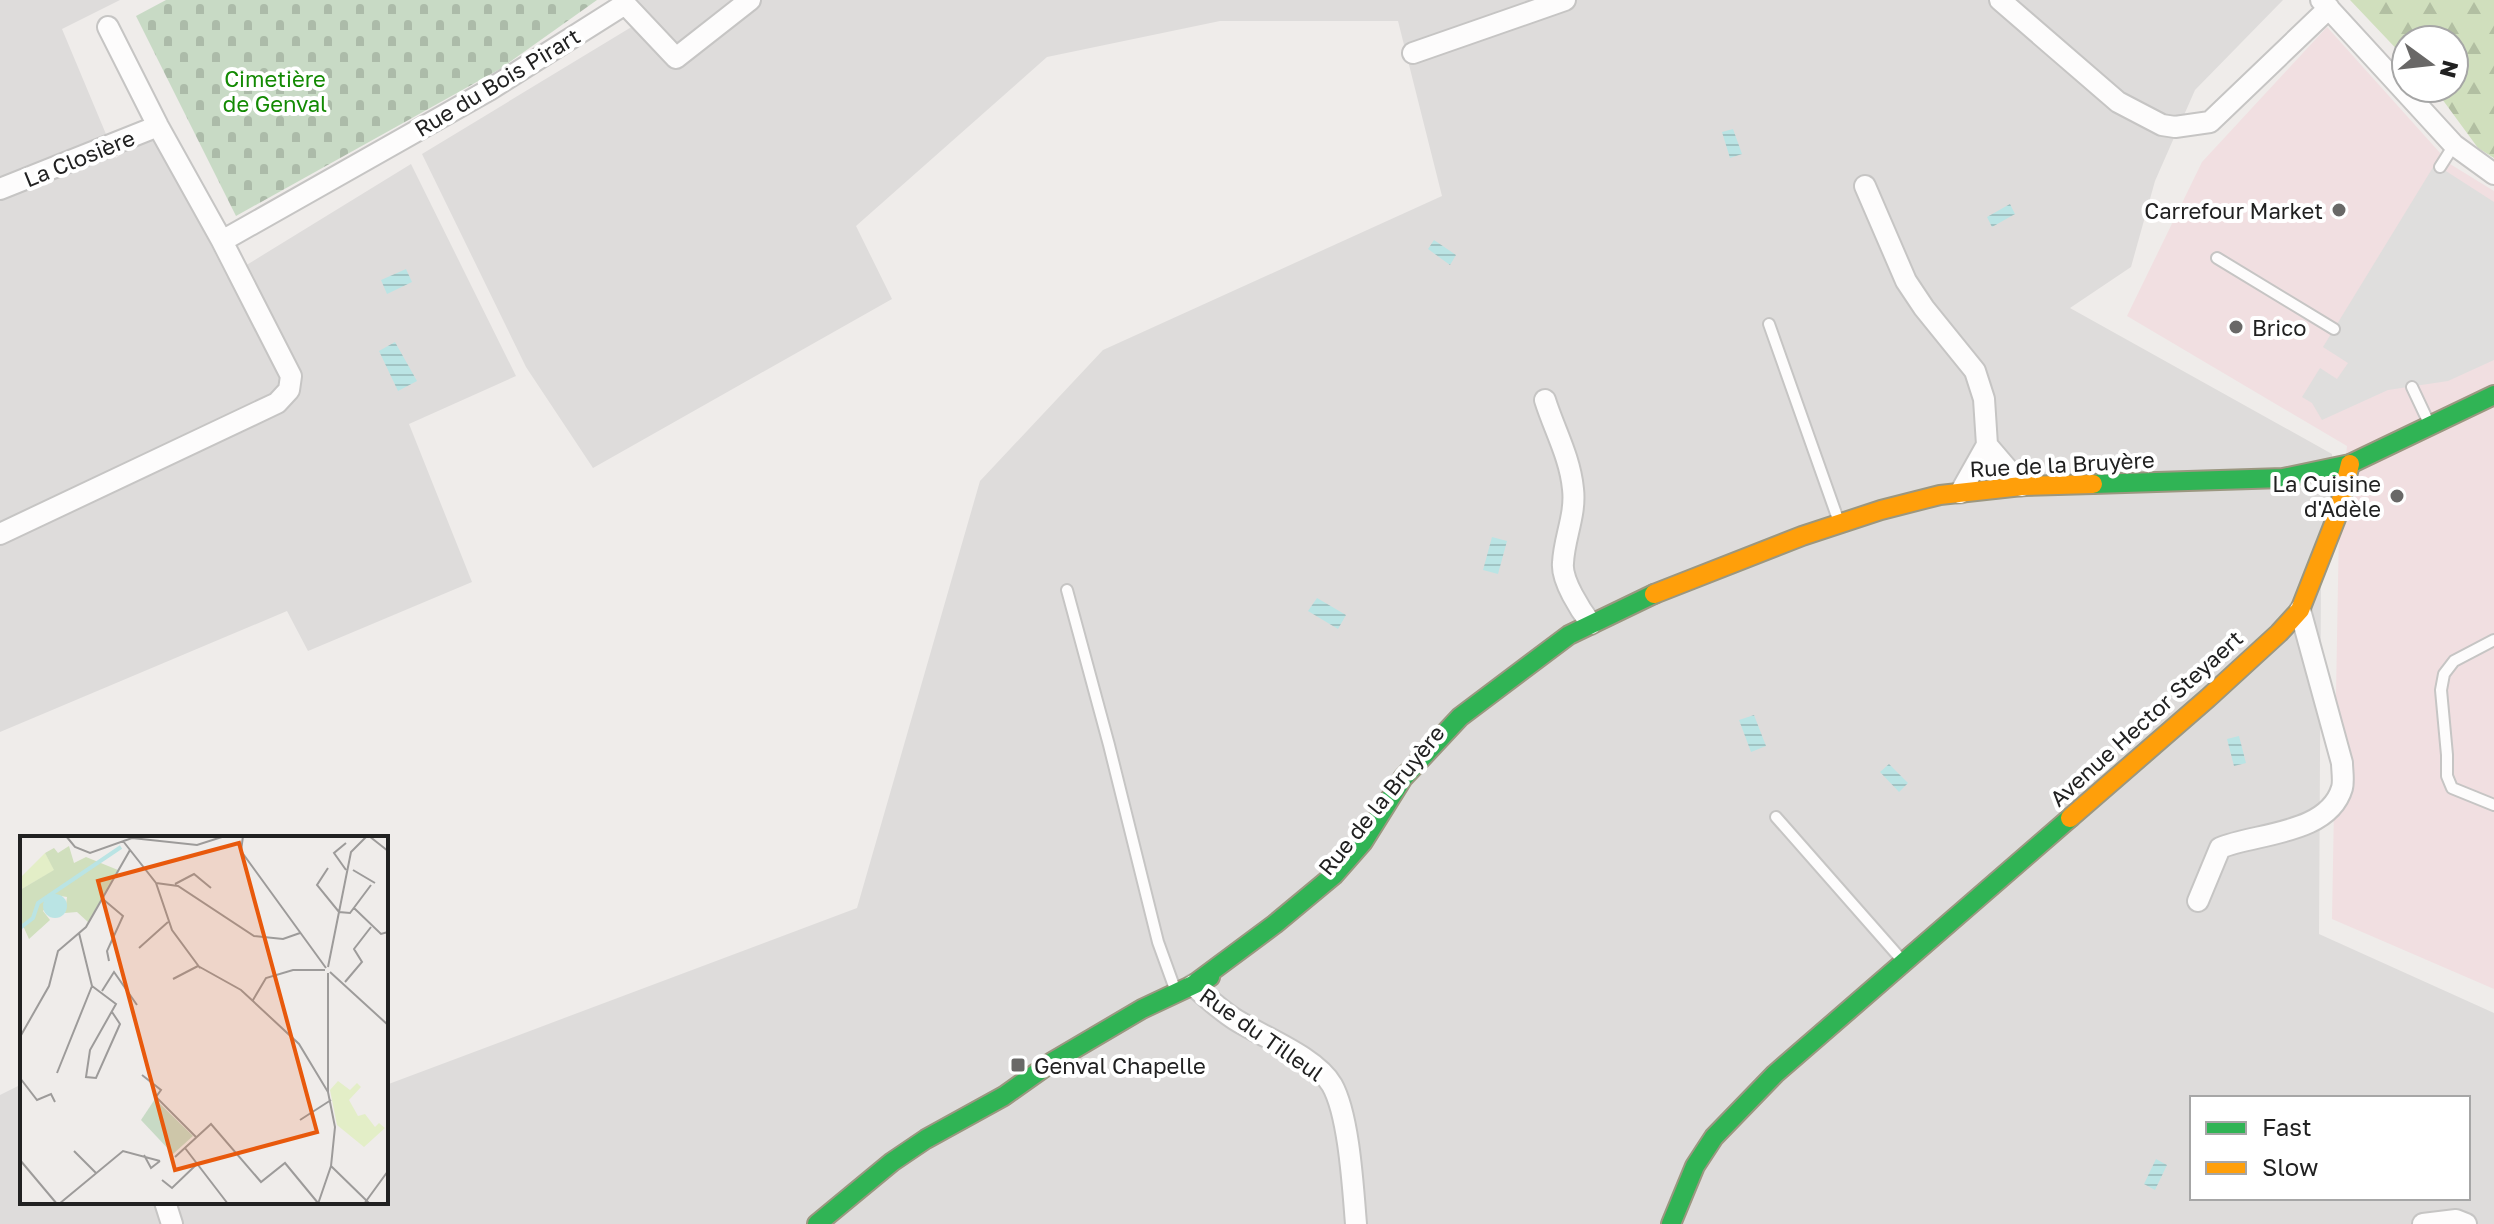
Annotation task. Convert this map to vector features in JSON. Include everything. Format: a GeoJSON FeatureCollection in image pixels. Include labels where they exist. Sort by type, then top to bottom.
{"type":"FeatureCollection","features":[{"type":"Feature","properties":{"kind":"main road","name":"Rue de la Bruyère"},"geometry":{"type":"LineString","coordinates":[[817,1224],[892,1162],[926,1139],[1004,1096],[1071,1051],[1185,989],[1275,924],[1334,875],[1363,842],[1403,778],[1460,717],[1569,635],[1591,624],[1685,580],[1906,503],[2022,486],[2283,478],[2350,464],[2494,395]]}},
{"type":"Feature","properties":{"kind":"main road","name":"Avenue Hector Steyaert"},"geometry":{"type":"LineString","coordinates":[[1671,1224],[1695,1166],[1714,1137],[1775,1074],[2208,698],[2300,610],[2326,550],[2350,464]]}},
{"type":"Feature","properties":{"kind":"street","name":"Rue du Bois Pirart"},"geometry":{"type":"LineString","coordinates":[[222,241],[489,90],[627,1],[676,58],[750,0]]}},
{"type":"Feature","properties":{"kind":"street"},"geometry":{"type":"LineString","coordinates":[[1413,53],[1565,0]]}},
{"type":"Feature","properties":{"kind":"street"},"geometry":{"type":"LineString","coordinates":[[2000,0],[2118,102],[2162,125],[2175,127],[2210,122],[2325,4],[2454,145],[2494,174]]}},
{"type":"Feature","properties":{"kind":"street"},"geometry":{"type":"LineString","coordinates":[[0,534],[277,403],[289,390],[291,376],[108,27]]}},
{"type":"Feature","properties":{"kind":"street","name":"La Closière"},"geometry":{"type":"LineString","coordinates":[[0,189],[158,126]]}},
{"type":"Feature","properties":{"kind":"street"},"geometry":{"type":"LineString","coordinates":[[1865,186],[1906,281],[1975,371],[1984,399],[1987,445],[1960,493]]}},
{"type":"Feature","properties":{"kind":"street"},"geometry":{"type":"LineString","coordinates":[[1545,400],[1566,456],[1573,489],[1572,518],[1562,565],[1577,605],[1591,624]]}},
{"type":"Feature","properties":{"kind":"street"},"geometry":{"type":"LineString","coordinates":[[1987,445],[2022,486]]}},
{"type":"Feature","properties":{"kind":"street"},"geometry":{"type":"LineString","coordinates":[[2198,901],[2220,848],[2292,830],[2318,817],[2334,802],[2342,788],[2342,763],[2300,610]]}},
{"type":"Feature","properties":{"kind":"street","name":"Rue du Tilleul"},"geometry":{"type":"LineString","coordinates":[[1185,989],[1317,1068],[1331,1084],[1344,1131],[1356,1224]]}},
{"type":"Feature","properties":{"kind":"street"},"geometry":{"type":"LineString","coordinates":[[166,1204],[172,1224]]}},
{"type":"Feature","properties":{"kind":"street"},"geometry":{"type":"LineString","coordinates":[[2423,1224],[2456,1220],[2466,1224]]}},
{"type":"Feature","properties":{"kind":"lane"},"geometry":{"type":"LineString","coordinates":[[2440,167],[2454,145]]}},
{"type":"Feature","properties":{"kind":"lane"},"geometry":{"type":"LineString","coordinates":[[2217,258],[2334,329]]}},
{"type":"Feature","properties":{"kind":"lane"},"geometry":{"type":"LineString","coordinates":[[1769,324],[1839,524]]}},
{"type":"Feature","properties":{"kind":"lane"},"geometry":{"type":"LineString","coordinates":[[2412,387],[2430,425]]}},
{"type":"Feature","properties":{"kind":"lane"},"geometry":{"type":"LineString","coordinates":[[1067,590],[1158,942],[1185,989]]}},
{"type":"Feature","properties":{"kind":"lane"},"geometry":{"type":"LineString","coordinates":[[2494,640],[2454,661],[2444,674],[2441,690],[2447,776],[2452,788],[2494,805]]}},
{"type":"Feature","properties":{"kind":"lane"},"geometry":{"type":"LineString","coordinates":[[1776,817],[1905,964]]}},
{"type":"Feature","properties":{"kind":"shaded area"},"geometry":{"type":"Polygon","coordinates":[[[0,0],[120,0],[62,29],[116,158],[152,130],[227,277],[411,164],[516,376],[409,424],[472,582],[308,651],[287,611],[0,732],[0,0]]]}},
{"type":"Feature","properties":{"kind":"shaded area"},"geometry":{"type":"Polygon","coordinates":[[[634,0],[2283,0],[2195,90],[2155,181],[2131,267],[2070,308],[2332,454],[2332,513],[2321,580],[2319,934],[2494,1013],[2494,1224],[0,1224],[0,1095],[20,1085],[20,1204],[388,1204],[388,1084],[857,908],[980,481],[1103,350],[1442,196],[1398,21],[1220,21],[1047,57],[856,226],[892,299],[593,468],[526,367],[422,154],[648,17],[634,0]]]}},
{"type":"Feature","properties":{"kind":"shaded area"},"geometry":{"type":"Polygon","coordinates":[[[2327,27],[2390,97],[2390,104],[2396,104],[2450,164],[2494,191],[2494,989],[2332,919],[2339,527],[2347,446],[2127,316],[2202,162],[2327,27]]]}},
{"type":"Feature","properties":{"kind":"shaded area"},"geometry":{"type":"Polygon","coordinates":[[[2435,164],[2494,202],[2494,360],[2448,381],[2388,390],[2322,420],[2312,403],[2302,397],[2320,368],[2337,379],[2348,363],[2323,347],[2435,164]]]}},
{"type":"Feature","properties":{"kind":"green space","name":"Cimetière de Genval"},"geometry":{"type":"Polygon","coordinates":[[[166,0],[597,0],[500,69],[236,216],[136,16],[166,0]]]}},
{"type":"Feature","properties":{"kind":"green space"},"geometry":{"type":"Polygon","coordinates":[[[2350,0],[2494,0],[2494,158],[2478,148],[2446,104],[2470,104],[2470,24],[2390,24],[2390,42],[2350,0]]]}},
{"type":"Feature","properties":{"kind":"water"},"geometry":{"type":"Polygon","coordinates":[[[1733,129],[1742,154],[1730,158],[1722,132],[1733,129]]]}},
{"type":"Feature","properties":{"kind":"water"},"geometry":{"type":"Polygon","coordinates":[[[2010,204],[2015,214],[1992,227],[1987,217],[2010,204]]]}},
{"type":"Feature","properties":{"kind":"water"},"geometry":{"type":"Polygon","coordinates":[[[1434,240],[1456,255],[1450,265],[1428,249],[1434,240]]]}},
{"type":"Feature","properties":{"kind":"water"},"geometry":{"type":"Polygon","coordinates":[[[406,269],[412,282],[387,294],[381,280],[406,269]]]}},
{"type":"Feature","properties":{"kind":"water"},"geometry":{"type":"Polygon","coordinates":[[[395,342],[417,381],[398,391],[379,351],[395,342]]]}},
{"type":"Feature","properties":{"kind":"water"},"geometry":{"type":"Polygon","coordinates":[[[1492,537],[1507,541],[1498,574],[1483,570],[1492,537]]]}},
{"type":"Feature","properties":{"kind":"water"},"geometry":{"type":"Polygon","coordinates":[[[1317,598],[1346,615],[1338,629],[1308,611],[1317,598]]]}},
{"type":"Feature","properties":{"kind":"water"},"geometry":{"type":"Polygon","coordinates":[[[1754,715],[1766,746],[1751,752],[1739,720],[1754,715]]]}},
{"type":"Feature","properties":{"kind":"water"},"geometry":{"type":"Polygon","coordinates":[[[2239,736],[2246,763],[2234,766],[2227,739],[2239,736]]]}},
{"type":"Feature","properties":{"kind":"water"},"geometry":{"type":"Polygon","coordinates":[[[1889,764],[1908,783],[1899,792],[1880,772],[1889,764]]]}},
{"type":"Feature","properties":{"kind":"water"},"geometry":{"type":"Polygon","coordinates":[[[2156,1159],[2167,1165],[2155,1190],[2144,1184],[2156,1159]]]}},
{"type":"Feature","properties":{"kind":"traffic: fast"},"geometry":{"type":"LineString","coordinates":[[2093,484],[2283,478],[2350,464],[2494,395]]}},
{"type":"Feature","properties":{"kind":"traffic: fast"},"geometry":{"type":"LineString","coordinates":[[1193,985],[1334,875],[1363,842],[1403,778],[1460,717],[1569,635],[1654,594]]}},
{"type":"Feature","properties":{"kind":"traffic: fast"},"geometry":{"type":"LineString","coordinates":[[1671,1224],[1695,1166],[1714,1137],[1775,1074],[2070,818]]}},
{"type":"Feature","properties":{"kind":"traffic: fast"},"geometry":{"type":"LineString","coordinates":[[817,1224],[892,1162],[926,1139],[1004,1096],[1052,1062],[1142,1009],[1210,977]]}},
{"type":"Feature","properties":{"kind":"traffic: slow"},"geometry":{"type":"LineString","coordinates":[[2070,818],[2208,698],[2300,610],[2337,516],[2350,464]]}},
{"type":"Feature","properties":{"kind":"traffic: slow"},"geometry":{"type":"LineString","coordinates":[[1654,594],[1802,536],[1881,510],[1940,495],[2022,486],[2093,484]]}},
{"type":"Feature","properties":{"kind":"place","name":"Carrefour Market"},"geometry":{"type":"Point","coordinates":[2339,210]}},
{"type":"Feature","properties":{"kind":"place","name":"Brico"},"geometry":{"type":"Point","coordinates":[2236,327]}},
{"type":"Feature","properties":{"kind":"place","name":"La Cuisine d'Adèle"},"geometry":{"type":"Point","coordinates":[2397,496]}},
{"type":"Feature","properties":{"kind":"place","name":"Genval Chapelle"},"geometry":{"type":"Point","coordinates":[1018,1065]}}]}
